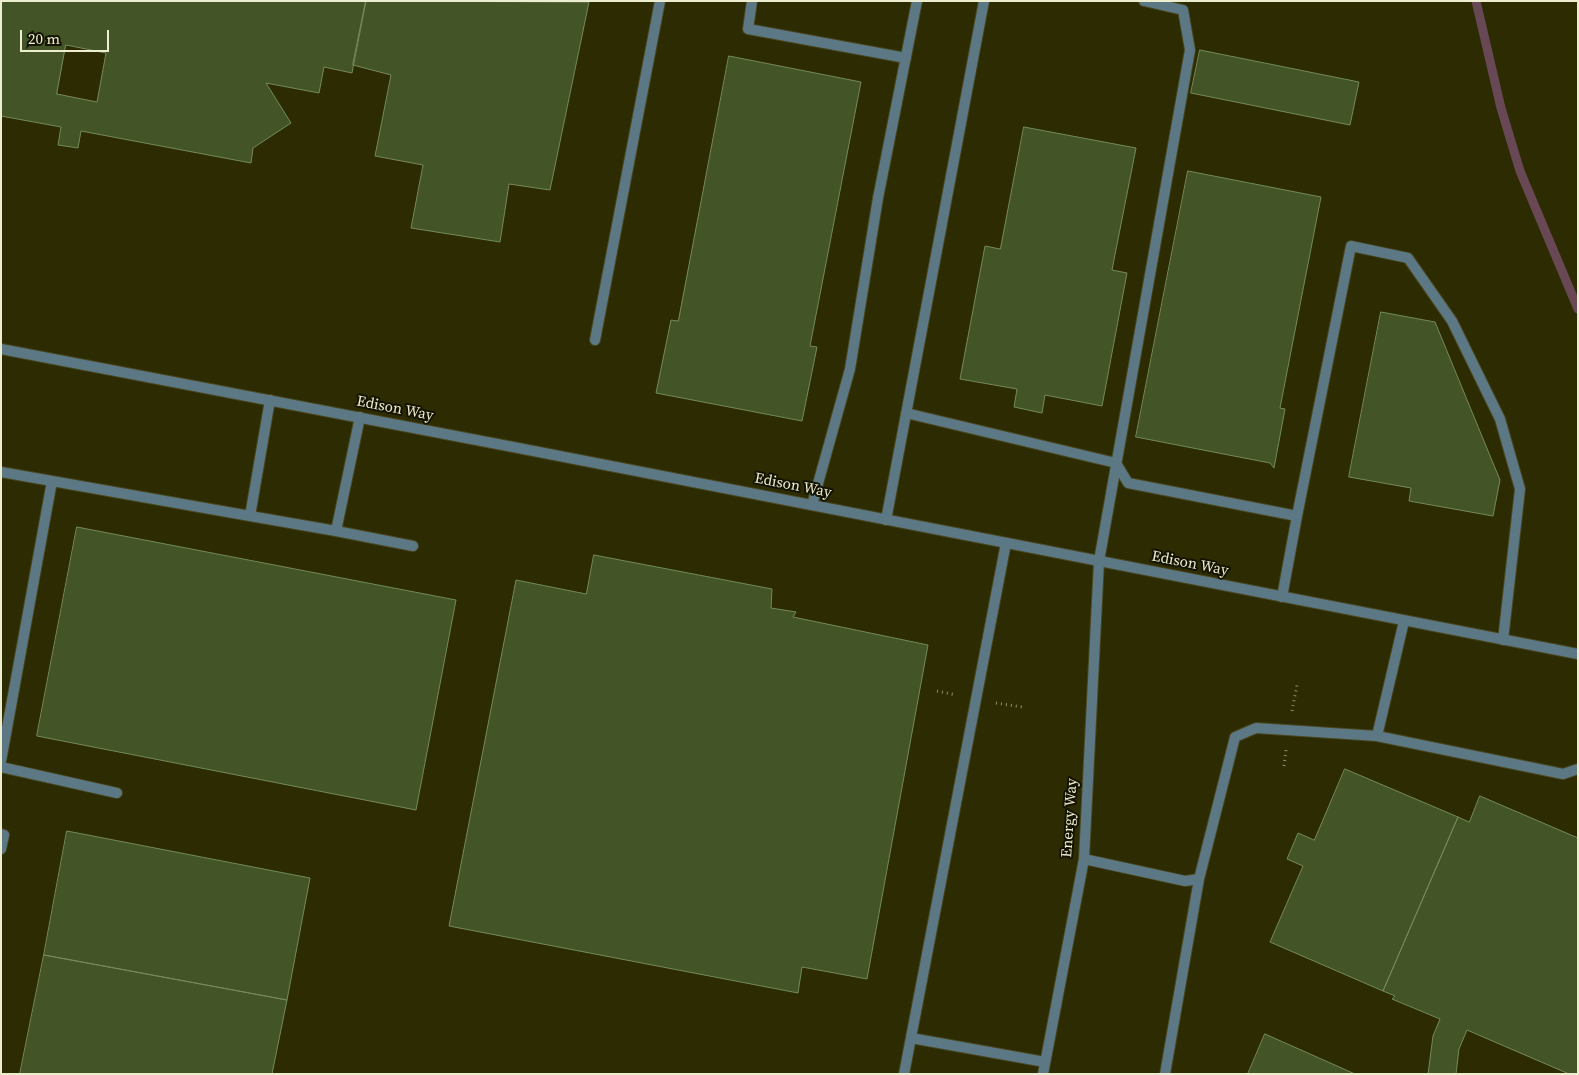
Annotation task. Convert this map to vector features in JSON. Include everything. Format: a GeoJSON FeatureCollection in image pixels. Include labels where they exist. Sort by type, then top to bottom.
{"type":"FeatureCollection","features":[{"type":"Feature","properties":{"kind":"street"},"geometry":{"type":"LineString","coordinates":[[595,340],[660,1]]}},
{"type":"Feature","properties":{"kind":"street"},"geometry":{"type":"LineString","coordinates":[[752,1],[748,29],[906,58]]}},
{"type":"Feature","properties":{"kind":"street"},"geometry":{"type":"LineString","coordinates":[[812,505],[850,369],[878,198],[917,1]]}},
{"type":"Feature","properties":{"kind":"street"},"geometry":{"type":"LineString","coordinates":[[886,520],[984,1]]}},
{"type":"Feature","properties":{"kind":"street","name":"Energy Way"},"geometry":{"type":"LineString","coordinates":[[1042,1074],[1084,859],[1099,561],[1190,50],[1183,10],[1144,1]]}},
{"type":"Feature","properties":{"kind":"street"},"geometry":{"type":"LineString","coordinates":[[1282,597],[1296,516],[1351,246],[1408,258],[1452,320],[1500,419],[1520,489],[1503,640]]}},
{"type":"Feature","properties":{"kind":"street","name":"Edison Way"},"geometry":{"type":"LineString","coordinates":[[1,349],[1578,654]]}},
{"type":"Feature","properties":{"kind":"street"},"geometry":{"type":"LineString","coordinates":[[250,516],[270,400]]}},
{"type":"Feature","properties":{"kind":"street"},"geometry":{"type":"LineString","coordinates":[[906,413],[1116,463],[1128,483],[1296,516]]}},
{"type":"Feature","properties":{"kind":"street"},"geometry":{"type":"LineString","coordinates":[[336,532],[360,418]]}},
{"type":"Feature","properties":{"kind":"street"},"geometry":{"type":"LineString","coordinates":[[1,472],[413,546]]}},
{"type":"Feature","properties":{"kind":"street"},"geometry":{"type":"LineString","coordinates":[[1,761],[52,480]]}},
{"type":"Feature","properties":{"kind":"street"},"geometry":{"type":"LineString","coordinates":[[904,1074],[1006,543]]}},
{"type":"Feature","properties":{"kind":"street"},"geometry":{"type":"LineString","coordinates":[[1377,736],[1404,620]]}},
{"type":"Feature","properties":{"kind":"street"},"geometry":{"type":"LineString","coordinates":[[1165,1074],[1199,879],[1235,737],[1256,728],[1377,736],[1563,774],[1578,769]]}},
{"type":"Feature","properties":{"kind":"street"},"geometry":{"type":"LineString","coordinates":[[1,767],[117,793]]}},
{"type":"Feature","properties":{"kind":"street"},"geometry":{"type":"LineString","coordinates":[[1,834],[4,835],[1,849]]}},
{"type":"Feature","properties":{"kind":"street"},"geometry":{"type":"LineString","coordinates":[[1084,859],[1185,881],[1199,879]]}},
{"type":"Feature","properties":{"kind":"street"},"geometry":{"type":"LineString","coordinates":[[911,1038],[1045,1062]]}},
{"type":"Feature","properties":{"kind":"building"},"geometry":{"type":"Polygon","coordinates":[[[1,1],[366,1],[352,73],[324,67],[319,93],[266,83],[291,123],[253,148],[251,163],[81,131],[78,148],[58,145],[61,127],[1,116],[1,1]],[[66,45],[57,94],[97,102],[106,53],[66,45]]]}},
{"type":"Feature","properties":{"kind":"building"},"geometry":{"type":"Polygon","coordinates":[[[366,1],[589,2],[550,190],[509,184],[500,242],[411,228],[423,165],[375,156],[391,75],[353,65],[366,1]]]}},
{"type":"Feature","properties":{"kind":"building"},"geometry":{"type":"Polygon","coordinates":[[[1200,50],[1359,82],[1350,125],[1191,93],[1200,50]]]}},
{"type":"Feature","properties":{"kind":"building"},"geometry":{"type":"Polygon","coordinates":[[[729,56],[861,82],[810,346],[817,347],[802,421],[656,393],[671,320],[678,321],[729,56]]]}},
{"type":"Feature","properties":{"kind":"building"},"geometry":{"type":"Polygon","coordinates":[[[1024,127],[1136,148],[1112,270],[1127,273],[1102,406],[1045,395],[1042,413],[1014,407],[1017,389],[960,379],[985,246],[1000,249],[1024,127]]]}},
{"type":"Feature","properties":{"kind":"building"},"geometry":{"type":"Polygon","coordinates":[[[1188,171],[1321,197],[1280,408],[1285,409],[1274,468],[1270,463],[1136,437],[1188,171]]]}},
{"type":"Feature","properties":{"kind":"building"},"geometry":{"type":"Polygon","coordinates":[[[1381,312],[1435,322],[1500,480],[1493,516],[1409,501],[1411,488],[1349,477],[1381,312]]]}},
{"type":"Feature","properties":{"kind":"building"},"geometry":{"type":"Polygon","coordinates":[[[77,527],[456,600],[416,810],[37,736],[77,527]]]}},
{"type":"Feature","properties":{"kind":"building"},"geometry":{"type":"Polygon","coordinates":[[[594,555],[772,589],[771,608],[796,612],[793,617],[928,645],[867,979],[802,967],[798,993],[449,926],[516,580],[586,594],[594,555]]]}},
{"type":"Feature","properties":{"kind":"building"},"geometry":{"type":"Polygon","coordinates":[[[1345,769],[1458,817],[1383,991],[1270,942],[1303,866],[1287,859],[1298,833],[1314,840],[1345,769]]]}},
{"type":"Feature","properties":{"kind":"building"},"geometry":{"type":"Polygon","coordinates":[[[1480,796],[1578,838],[1578,1074],[1569,1074],[1467,1030],[1459,1049],[1456,1074],[1428,1074],[1433,1036],[1440,1019],[1392,999],[1395,996],[1383,991],[1458,817],[1469,822],[1480,796]]]}},
{"type":"Feature","properties":{"kind":"building"},"geometry":{"type":"Polygon","coordinates":[[[67,831],[310,878],[287,1000],[44,955],[67,831]]]}},
{"type":"Feature","properties":{"kind":"building"},"geometry":{"type":"Polygon","coordinates":[[[44,955],[287,1000],[272,1074],[20,1074],[44,955]]]}},
{"type":"Feature","properties":{"kind":"building"},"geometry":{"type":"Polygon","coordinates":[[[1265,1034],[1355,1074],[1248,1074],[1265,1034]]]}},
{"type":"Feature","properties":{"kind":"waterway"},"geometry":{"type":"LineString","coordinates":[[1476,1],[1501,108],[1520,171],[1578,309]]}}]}
